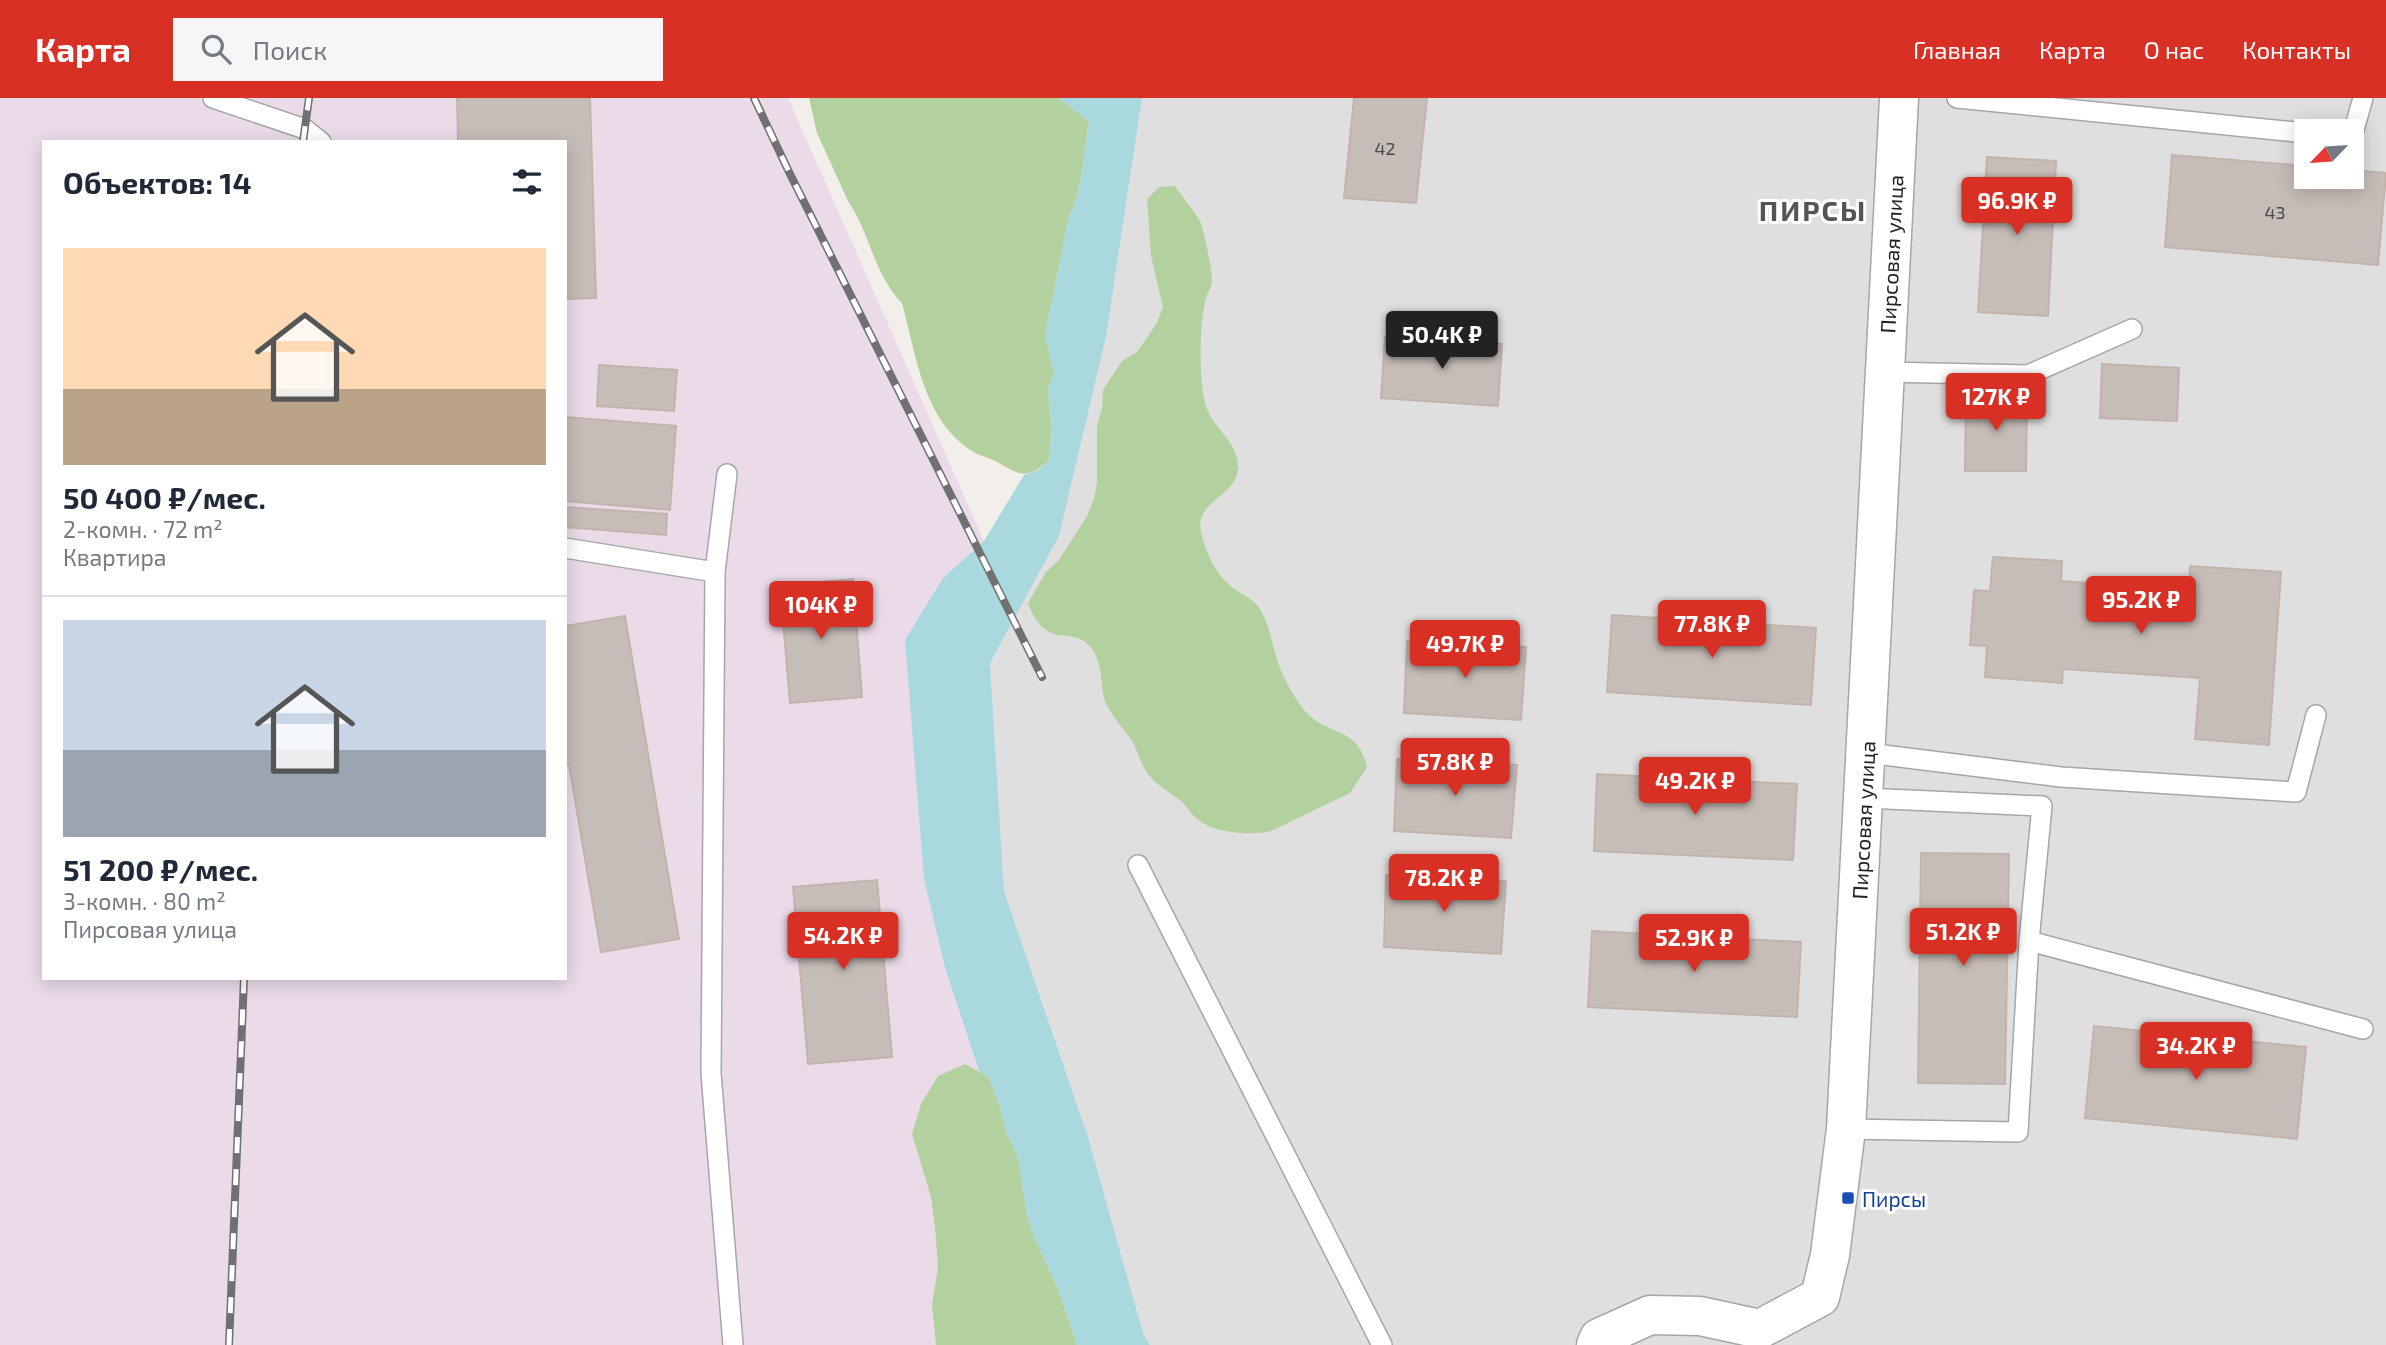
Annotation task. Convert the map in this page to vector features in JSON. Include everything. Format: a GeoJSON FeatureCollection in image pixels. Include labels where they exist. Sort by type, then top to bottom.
{"type":"FeatureCollection","features":[{"type":"Feature","properties":{"kind":"street","name":"Пирсовая улица"},"geometry":{"type":"LineString","coordinates":[[1596,1345],[1600,1338],[1650,1315],[1700,1315],[1760,1329],[1820,1297],[1830,1255],[1846,1129],[1899,98]]}},
{"type":"Feature","properties":{"kind":"lane"},"geometry":{"type":"LineString","coordinates":[[214,98],[305,129],[319,140]]}},
{"type":"Feature","properties":{"kind":"lane"},"geometry":{"type":"LineString","coordinates":[[1957,98],[2142,107],[2294,131]]}},
{"type":"Feature","properties":{"kind":"lane"},"geometry":{"type":"LineString","coordinates":[[2357,119],[2363,98]]}},
{"type":"Feature","properties":{"kind":"lane"},"geometry":{"type":"LineString","coordinates":[[1885,372],[2028,375],[2132,329]]}},
{"type":"Feature","properties":{"kind":"lane"},"geometry":{"type":"LineString","coordinates":[[727,474],[715,572],[711,1073],[733,1345]]}},
{"type":"Feature","properties":{"kind":"lane"},"geometry":{"type":"LineString","coordinates":[[567,548],[715,572]]}},
{"type":"Feature","properties":{"kind":"lane"},"geometry":{"type":"LineString","coordinates":[[1867,753],[2061,777],[2295,792],[2316,715]]}},
{"type":"Feature","properties":{"kind":"lane"},"geometry":{"type":"LineString","coordinates":[[1846,1129],[2018,1132],[2029,941],[2042,806],[1865,798]]}},
{"type":"Feature","properties":{"kind":"lane"},"geometry":{"type":"LineString","coordinates":[[1138,865],[1382,1345]]}},
{"type":"Feature","properties":{"kind":"lane"},"geometry":{"type":"LineString","coordinates":[[2029,941],[2363,1030]]}},
{"type":"Feature","properties":{"kind":"shaded area"},"geometry":{"type":"Polygon","coordinates":[[[0,98],[788,98],[984,541],[943,578],[924,879],[945,968],[979,1071],[1018,1157],[1027,1215],[1077,1345],[0,1345],[0,98]]]}},
{"type":"Feature","properties":{"kind":"shaded area"},"geometry":{"type":"Polygon","coordinates":[[[1142,98],[2386,98],[2386,1345],[1150,1345],[1143,1333],[1088,1137],[1004,891],[990,663],[1059,536],[1106,337],[1142,98]]]}},
{"type":"Feature","properties":{"kind":"green space"},"geometry":{"type":"Polygon","coordinates":[[[809,98],[1059,98],[1089,121],[1080,182],[1069,217],[1045,336],[1054,373],[1048,387],[1052,430],[1049,461],[1041,467],[1023,474],[1012,470],[972,451],[955,438],[942,422],[917,364],[902,303],[878,267],[862,226],[817,133],[809,98]]]}},
{"type":"Feature","properties":{"kind":"green space"},"geometry":{"type":"Polygon","coordinates":[[[1175,186],[1200,221],[1211,271],[1212,283],[1204,309],[1201,336],[1205,403],[1213,420],[1234,449],[1238,467],[1231,485],[1204,513],[1201,532],[1206,548],[1222,578],[1260,609],[1269,629],[1280,669],[1304,710],[1357,744],[1367,767],[1350,793],[1271,831],[1242,833],[1210,827],[1155,782],[1105,701],[1098,661],[1092,649],[1084,641],[1051,633],[1043,628],[1035,619],[1028,603],[1046,572],[1059,560],[1068,546],[1087,516],[1094,499],[1097,482],[1097,426],[1103,390],[1122,361],[1137,352],[1157,323],[1163,307],[1151,256],[1147,199],[1159,187],[1175,186]]]}},
{"type":"Feature","properties":{"kind":"green space"},"geometry":{"type":"Polygon","coordinates":[[[965,1064],[988,1076],[998,1101],[1006,1131],[1018,1157],[1027,1215],[1058,1289],[1077,1345],[936,1345],[932,1305],[938,1267],[935,1227],[931,1197],[912,1134],[921,1104],[938,1076],[965,1064]]]}},
{"type":"Feature","properties":{"kind":"water"},"geometry":{"type":"Polygon","coordinates":[[[1059,98],[1142,98],[1106,337],[1059,536],[990,663],[1004,891],[1088,1137],[1143,1333],[1150,1345],[1077,1345],[1058,1289],[1035,1239],[1027,1215],[1018,1157],[1006,1131],[988,1076],[979,1071],[945,968],[924,879],[905,640],[943,578],[984,541],[1024,475],[1038,470],[1049,461],[1052,430],[1048,387],[1054,373],[1045,336],[1069,217],[1080,182],[1089,121],[1059,98]]]}},
{"type":"Feature","properties":{"kind":"building"},"geometry":{"type":"Polygon","coordinates":[[[457,98],[590,98],[596,298],[567,299],[567,140],[458,140],[457,98]]]}},
{"type":"Feature","properties":{"kind":"building"},"geometry":{"type":"Polygon","coordinates":[[[1354,98],[1427,98],[1416,203],[1344,198],[1354,98]]]}},
{"type":"Feature","properties":{"kind":"building"},"geometry":{"type":"Polygon","coordinates":[[[2172,155],[2294,165],[2294,189],[2364,189],[2364,171],[2386,173],[2378,265],[2165,247],[2172,155]]]}},
{"type":"Feature","properties":{"kind":"building"},"geometry":{"type":"Polygon","coordinates":[[[1987,157],[2056,161],[2048,316],[1978,312],[1987,157]]]}},
{"type":"Feature","properties":{"kind":"building"},"geometry":{"type":"Polygon","coordinates":[[[1385,337],[1502,344],[1498,406],[1381,398],[1385,337]]]}},
{"type":"Feature","properties":{"kind":"building"},"geometry":{"type":"Polygon","coordinates":[[[2102,364],[2179,368],[2177,421],[2100,418],[2102,364]]]}},
{"type":"Feature","properties":{"kind":"building"},"geometry":{"type":"Polygon","coordinates":[[[599,365],[677,370],[674,411],[597,406],[599,365]]]}},
{"type":"Feature","properties":{"kind":"building"},"geometry":{"type":"Polygon","coordinates":[[[1966,395],[2027,396],[2026,471],[1965,471],[1966,395]]]}},
{"type":"Feature","properties":{"kind":"building"},"geometry":{"type":"Polygon","coordinates":[[[567,417],[676,426],[670,510],[567,501],[567,417]]]}},
{"type":"Feature","properties":{"kind":"building"},"geometry":{"type":"Polygon","coordinates":[[[567,507],[667,514],[666,535],[567,527],[567,507]]]}},
{"type":"Feature","properties":{"kind":"building"},"geometry":{"type":"Polygon","coordinates":[[[1993,557],[2062,561],[2061,581],[2189,590],[2190,566],[2281,572],[2269,745],[2195,739],[2200,678],[2063,669],[2062,683],[1985,677],[1987,646],[1970,645],[1974,590],[1990,591],[1993,557]]]}},
{"type":"Feature","properties":{"kind":"building"},"geometry":{"type":"Polygon","coordinates":[[[853,579],[862,697],[790,703],[780,586],[853,579]]]}},
{"type":"Feature","properties":{"kind":"building"},"geometry":{"type":"Polygon","coordinates":[[[1612,615],[1816,628],[1811,705],[1607,692],[1612,615]]]}},
{"type":"Feature","properties":{"kind":"building"},"geometry":{"type":"Polygon","coordinates":[[[625,616],[679,939],[601,952],[567,765],[567,626],[625,616]]]}},
{"type":"Feature","properties":{"kind":"building"},"geometry":{"type":"Polygon","coordinates":[[[1407,641],[1526,647],[1521,720],[1404,713],[1407,641]]]}},
{"type":"Feature","properties":{"kind":"building"},"geometry":{"type":"Polygon","coordinates":[[[1397,759],[1517,765],[1511,838],[1394,831],[1397,759]]]}},
{"type":"Feature","properties":{"kind":"building"},"geometry":{"type":"Polygon","coordinates":[[[1597,774],[1797,784],[1793,860],[1594,851],[1597,774]]]}},
{"type":"Feature","properties":{"kind":"building"},"geometry":{"type":"Polygon","coordinates":[[[1921,853],[2009,854],[2005,1084],[1918,1083],[1921,853]]]}},
{"type":"Feature","properties":{"kind":"building"},"geometry":{"type":"Polygon","coordinates":[[[1386,875],[1506,881],[1501,954],[1384,947],[1386,875]]]}},
{"type":"Feature","properties":{"kind":"building"},"geometry":{"type":"Polygon","coordinates":[[[877,880],[892,1057],[808,1064],[793,887],[877,880]]]}},
{"type":"Feature","properties":{"kind":"building"},"geometry":{"type":"Polygon","coordinates":[[[1592,931],[1801,942],[1797,1017],[1588,1007],[1592,931]]]}},
{"type":"Feature","properties":{"kind":"building"},"geometry":{"type":"Polygon","coordinates":[[[2094,1026],[2306,1047],[2297,1139],[2085,1118],[2094,1026]]]}},
{"type":"Feature","properties":{"kind":"railway"},"geometry":{"type":"LineString","coordinates":[[303,140],[309,98]]}},
{"type":"Feature","properties":{"kind":"railway"},"geometry":{"type":"LineString","coordinates":[[754,98],[1042,677]]}},
{"type":"Feature","properties":{"kind":"railway"},"geometry":{"type":"LineString","coordinates":[[229,1345],[244,980]]}},
{"type":"Feature","properties":{"kind":"place","name":"Пирсы"},"geometry":{"type":"Point","coordinates":[1848,1198]}},
{"type":"Feature","properties":{"kind":"district","name":"ПИРСЫ"},"geometry":{"type":"Point","coordinates":[1813,210]}}]}
